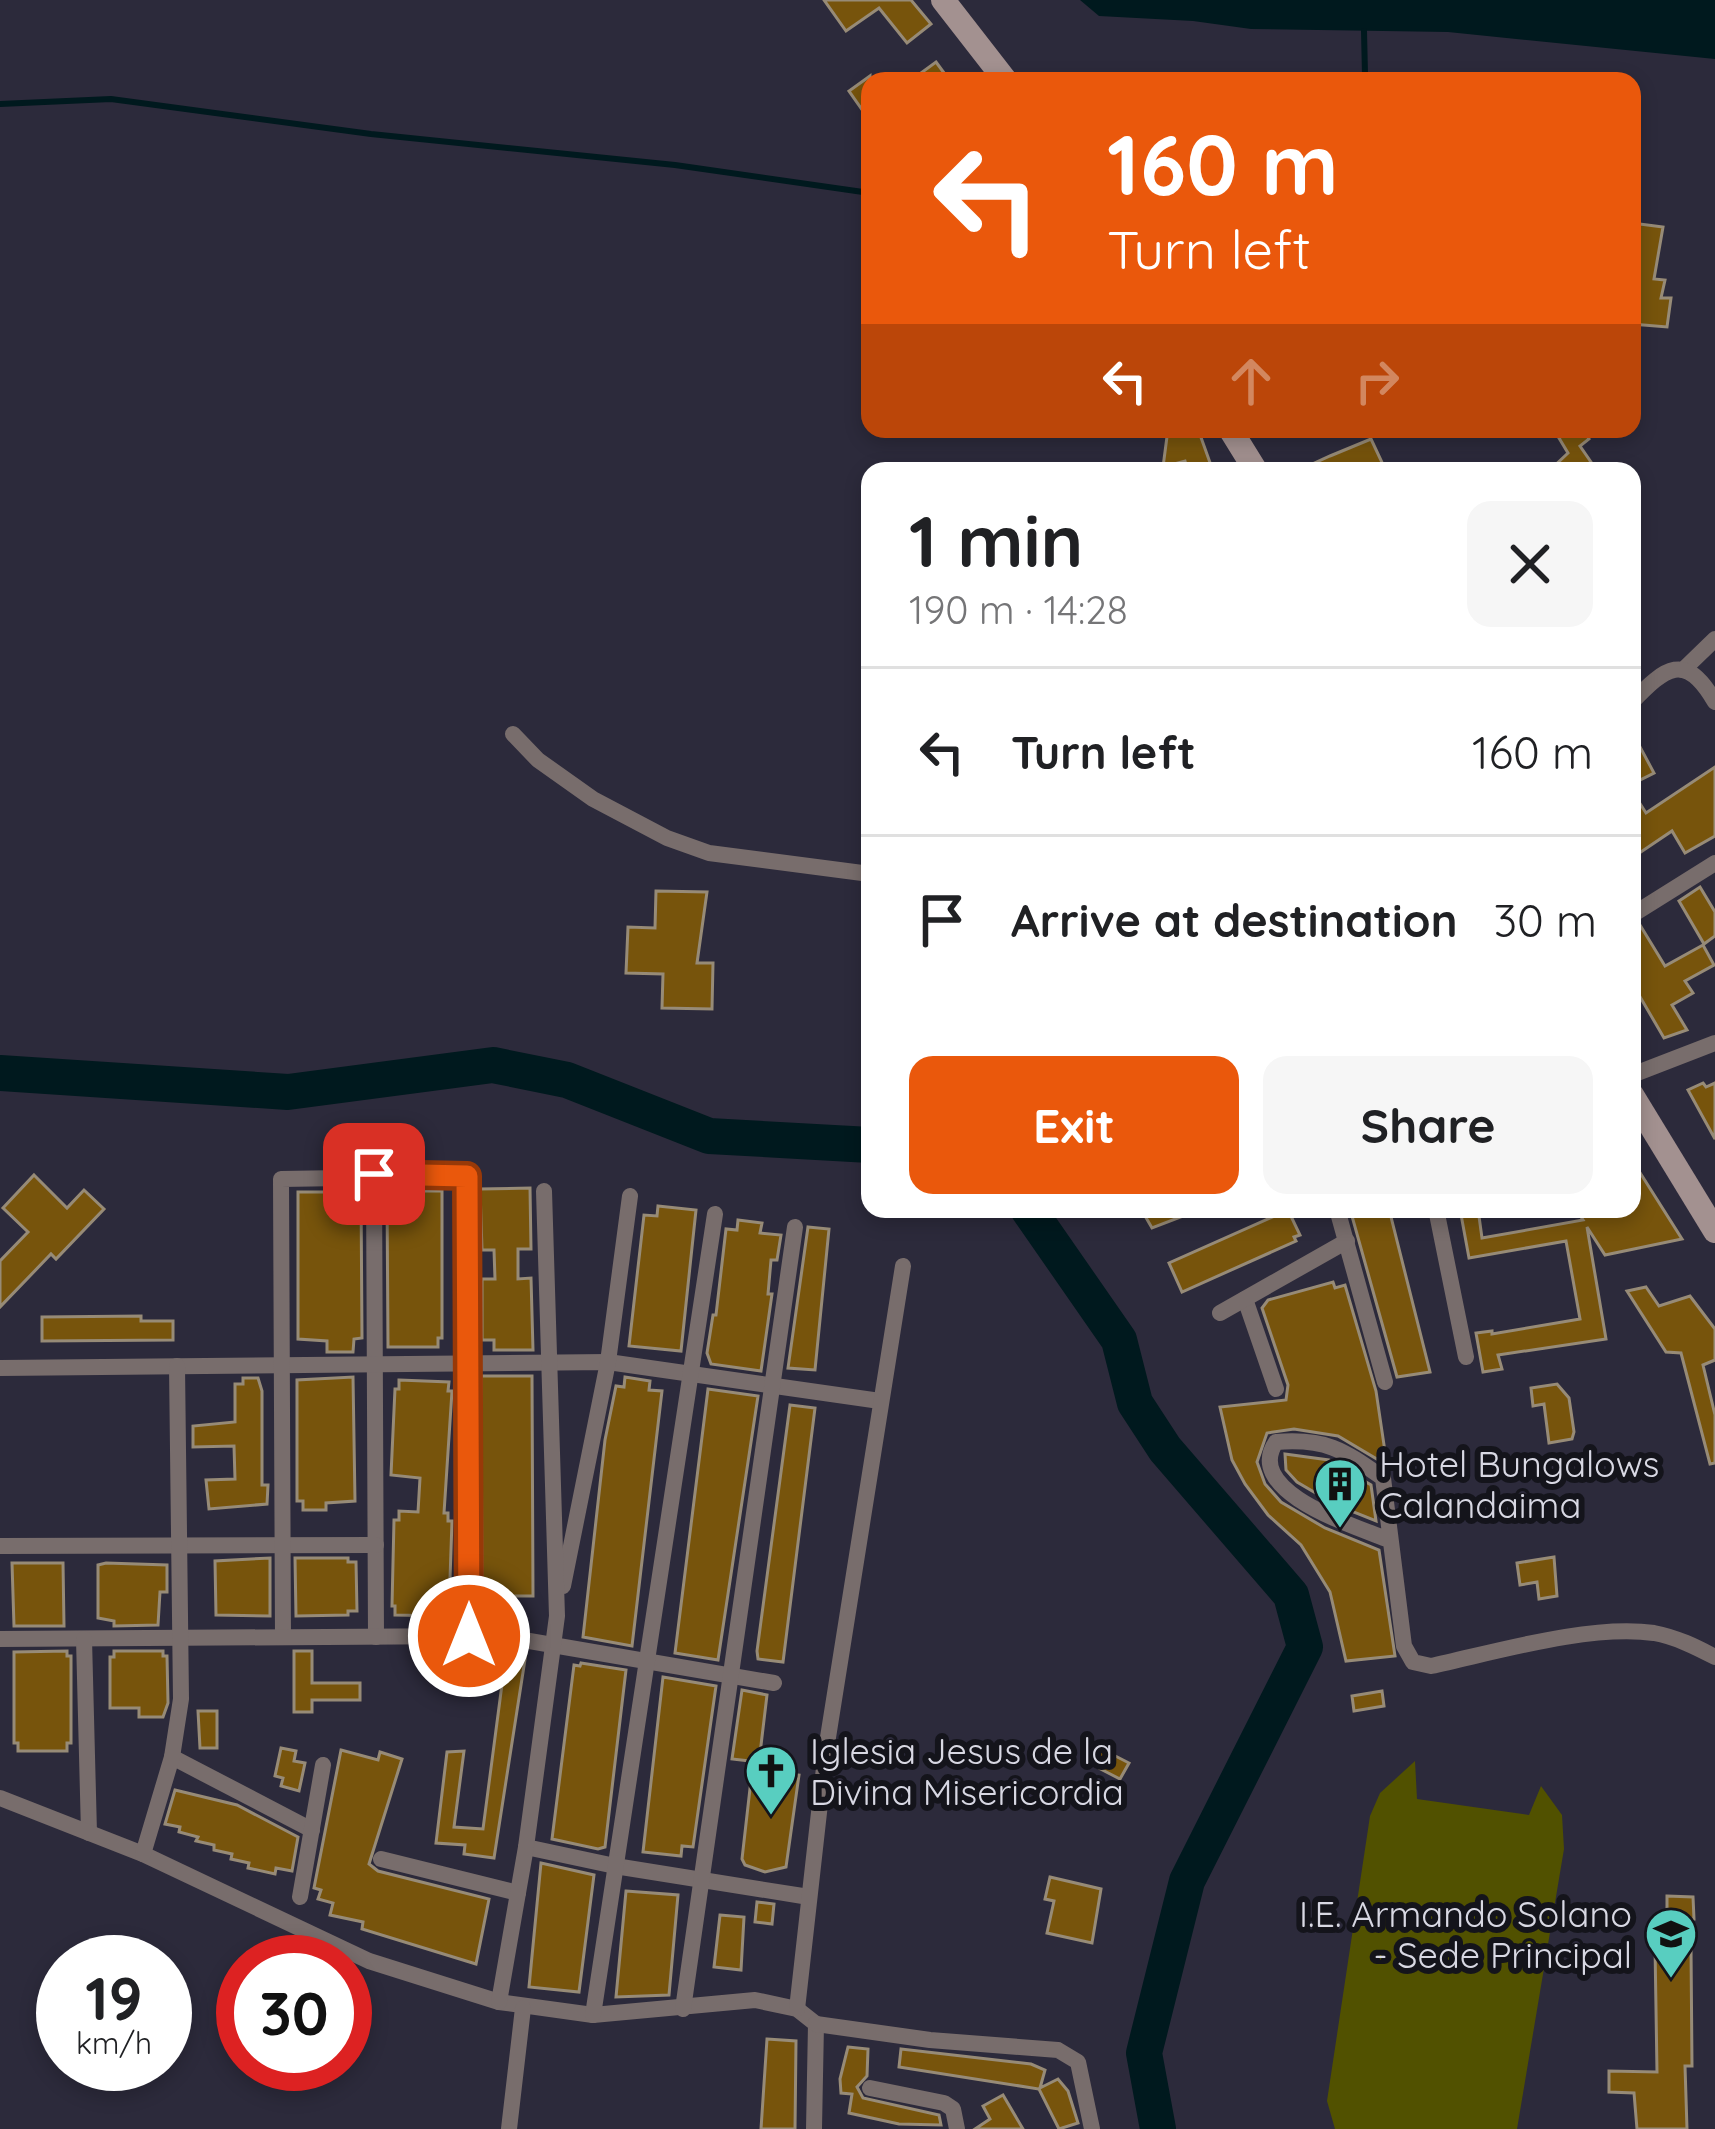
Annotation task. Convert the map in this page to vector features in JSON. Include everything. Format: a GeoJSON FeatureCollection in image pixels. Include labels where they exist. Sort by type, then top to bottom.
{"type":"FeatureCollection","features":[{"type":"Feature","properties":{"kind":"main road"},"geometry":{"type":"LineString","coordinates":[[943,0],[999,72]]}},
{"type":"Feature","properties":{"kind":"main road"},"geometry":{"type":"LineString","coordinates":[[1641,1110],[1715,1231]]}},
{"type":"Feature","properties":{"kind":"street"},"geometry":{"type":"LineString","coordinates":[[1641,693],[1660,674],[1683,670],[1715,639]]}},
{"type":"Feature","properties":{"kind":"street"},"geometry":{"type":"LineString","coordinates":[[1683,670],[1704,683],[1715,702]]}},
{"type":"Feature","properties":{"kind":"street"},"geometry":{"type":"LineString","coordinates":[[513,734],[538,760],[593,799],[667,838],[709,853],[861,873]]}},
{"type":"Feature","properties":{"kind":"street"},"geometry":{"type":"LineString","coordinates":[[1641,910],[1715,863]]}},
{"type":"Feature","properties":{"kind":"street"},"geometry":{"type":"LineString","coordinates":[[1641,1072],[1715,1043]]}},
{"type":"Feature","properties":{"kind":"street"},"geometry":{"type":"LineString","coordinates":[[374,1174],[376,1636]]}},
{"type":"Feature","properties":{"kind":"street"},"geometry":{"type":"LineString","coordinates":[[283,1637],[280,1179],[374,1174],[467,1176],[469,1636]]}},
{"type":"Feature","properties":{"kind":"street"},"geometry":{"type":"LineString","coordinates":[[499,2002],[526,1847],[557,1616],[544,1190]]}},
{"type":"Feature","properties":{"kind":"street"},"geometry":{"type":"LineString","coordinates":[[557,1616],[608,1363],[630,1196]]}},
{"type":"Feature","properties":{"kind":"street"},"geometry":{"type":"LineString","coordinates":[[593,2014],[715,1214]]}},
{"type":"Feature","properties":{"kind":"street"},"geometry":{"type":"LineString","coordinates":[[1340,1218],[1384,1382]]}},
{"type":"Feature","properties":{"kind":"street"},"geometry":{"type":"LineString","coordinates":[[1438,1218],[1466,1358]]}},
{"type":"Feature","properties":{"kind":"street"},"geometry":{"type":"LineString","coordinates":[[683,2009],[795,1227]]}},
{"type":"Feature","properties":{"kind":"street"},"geometry":{"type":"LineString","coordinates":[[1220,1313],[1347,1241]]}},
{"type":"Feature","properties":{"kind":"street"},"geometry":{"type":"LineString","coordinates":[[797,2009],[826,1750],[903,1267]]}},
{"type":"Feature","properties":{"kind":"street"},"geometry":{"type":"LineString","coordinates":[[1245,1299],[1276,1389]]}},
{"type":"Feature","properties":{"kind":"street"},"geometry":{"type":"LineString","coordinates":[[0,1368],[608,1363],[880,1401]]}},
{"type":"Feature","properties":{"kind":"street"},"geometry":{"type":"LineString","coordinates":[[142,1854],[172,1757],[181,1699],[177,1366]]}},
{"type":"Feature","properties":{"kind":"street"},"geometry":{"type":"LineString","coordinates":[[1389,1540],[1289,1495],[1270,1464],[1271,1448],[1276,1442],[1320,1441],[1343,1449],[1383,1478],[1404,1646],[1413,1662],[1431,1666],[1551,1640],[1633,1633],[1653,1633],[1715,1657]]}},
{"type":"Feature","properties":{"kind":"street"},"geometry":{"type":"LineString","coordinates":[[0,1546],[376,1545]]}},
{"type":"Feature","properties":{"kind":"street"},"geometry":{"type":"LineString","coordinates":[[0,1640],[469,1636],[774,1683]]}},
{"type":"Feature","properties":{"kind":"street"},"geometry":{"type":"LineString","coordinates":[[84,1639],[89,1833]]}},
{"type":"Feature","properties":{"kind":"street"},"geometry":{"type":"LineString","coordinates":[[172,1757],[312,1829]]}},
{"type":"Feature","properties":{"kind":"street"},"geometry":{"type":"LineString","coordinates":[[300,1897],[323,1766]]}},
{"type":"Feature","properties":{"kind":"street"},"geometry":{"type":"LineString","coordinates":[[0,1798],[142,1854],[369,1961],[523,2008],[593,2014],[755,2000],[797,2009],[817,2024],[930,2040],[1058,2050],[1078,2062],[1092,2129]]}},
{"type":"Feature","properties":{"kind":"street"},"geometry":{"type":"LineString","coordinates":[[526,1847],[809,1897]]}},
{"type":"Feature","properties":{"kind":"street"},"geometry":{"type":"LineString","coordinates":[[381,1859],[518,1893]]}},
{"type":"Feature","properties":{"kind":"street"},"geometry":{"type":"LineString","coordinates":[[508,2129],[523,2008]]}},
{"type":"Feature","properties":{"kind":"street"},"geometry":{"type":"LineString","coordinates":[[815,2129],[817,2024]]}},
{"type":"Feature","properties":{"kind":"street"},"geometry":{"type":"LineString","coordinates":[[871,2088],[944,2103],[952,2109],[957,2129]]}},
{"type":"Feature","properties":{"kind":"shaded area"},"geometry":{"type":"Polygon","coordinates":[[[1080,0],[1715,0],[1715,59],[1448,32],[1251,29],[1099,16],[1080,0]]]}},
{"type":"Feature","properties":{"kind":"shaded area"},"geometry":{"type":"Polygon","coordinates":[[[1415,1761],[1417,1799],[1529,1815],[1541,1786],[1562,1815],[1564,1849],[1517,2129],[1335,2129],[1327,2101],[1370,1816],[1380,1793],[1415,1761]]]}},
{"type":"Feature","properties":{"kind":"building"},"geometry":{"type":"Polygon","coordinates":[[[824,0],[911,0],[931,24],[907,43],[879,8],[846,31],[824,0]]]}},
{"type":"Feature","properties":{"kind":"building"},"geometry":{"type":"Polygon","coordinates":[[[936,62],[943,72],[922,72],[936,62]]]}},
{"type":"Feature","properties":{"kind":"building"},"geometry":{"type":"Polygon","coordinates":[[[861,82],[861,108],[849,91],[861,82]]]}},
{"type":"Feature","properties":{"kind":"building"},"geometry":{"type":"Polygon","coordinates":[[[1641,224],[1663,227],[1654,279],[1665,280],[1661,298],[1671,298],[1667,327],[1641,325],[1641,224]]]}},
{"type":"Feature","properties":{"kind":"building"},"geometry":{"type":"Polygon","coordinates":[[[1167,438],[1201,438],[1210,462],[1185,461],[1164,462],[1167,438]]]}},
{"type":"Feature","properties":{"kind":"building"},"geometry":{"type":"Polygon","coordinates":[[[1559,438],[1588,438],[1580,446],[1591,462],[1558,462],[1568,453],[1559,438]]]}},
{"type":"Feature","properties":{"kind":"building"},"geometry":{"type":"Polygon","coordinates":[[[1371,439],[1382,462],[1317,462],[1371,439]]]}},
{"type":"Feature","properties":{"kind":"building"},"geometry":{"type":"Polygon","coordinates":[[[1641,749],[1654,773],[1641,780],[1641,749]]]}},
{"type":"Feature","properties":{"kind":"building"},"geometry":{"type":"Polygon","coordinates":[[[1715,767],[1715,836],[1685,853],[1672,831],[1641,852],[1641,805],[1646,813],[1715,767]]]}},
{"type":"Feature","properties":{"kind":"building"},"geometry":{"type":"Polygon","coordinates":[[[1700,887],[1715,912],[1715,936],[1704,944],[1679,901],[1700,887]]]}},
{"type":"Feature","properties":{"kind":"building"},"geometry":{"type":"Polygon","coordinates":[[[656,891],[707,892],[697,963],[713,963],[712,1009],[662,1008],[663,974],[626,973],[628,927],[655,928],[656,891]]]}},
{"type":"Feature","properties":{"kind":"building"},"geometry":{"type":"Polygon","coordinates":[[[1641,927],[1665,966],[1703,945],[1714,965],[1685,981],[1693,993],[1672,1005],[1687,1030],[1664,1038],[1641,998],[1641,927]]]}},
{"type":"Feature","properties":{"kind":"building"},"geometry":{"type":"Polygon","coordinates":[[[1703,1083],[1706,1087],[1715,1083],[1715,1139],[1688,1090],[1703,1083]]]}},
{"type":"Feature","properties":{"kind":"building"},"geometry":{"type":"Polygon","coordinates":[[[1641,1174],[1682,1239],[1605,1255],[1587,1227],[1606,1339],[1498,1355],[1502,1369],[1483,1372],[1476,1333],[1580,1319],[1566,1241],[1469,1258],[1462,1218],[1479,1218],[1482,1238],[1583,1220],[1641,1218],[1641,1174]]]}},
{"type":"Feature","properties":{"kind":"building"},"geometry":{"type":"Polygon","coordinates":[[[34,1175],[67,1208],[84,1190],[104,1209],[0,1307],[0,1261],[28,1232],[3,1208],[34,1175]]]}},
{"type":"Feature","properties":{"kind":"building"},"geometry":{"type":"Polygon","coordinates":[[[530,1188],[531,1249],[518,1249],[518,1279],[531,1278],[533,1350],[494,1350],[494,1340],[482,1340],[482,1279],[495,1279],[494,1250],[482,1250],[480,1189],[530,1188]]]}},
{"type":"Feature","properties":{"kind":"building"},"geometry":{"type":"Polygon","coordinates":[[[387,1191],[442,1191],[442,1338],[438,1338],[438,1347],[388,1347],[387,1191]]]}},
{"type":"Feature","properties":{"kind":"building"},"geometry":{"type":"Polygon","coordinates":[[[298,1192],[361,1192],[362,1338],[354,1339],[353,1352],[327,1352],[327,1341],[298,1339],[298,1192]]]}},
{"type":"Feature","properties":{"kind":"building"},"geometry":{"type":"Polygon","coordinates":[[[658,1206],[696,1210],[681,1351],[629,1346],[644,1215],[657,1216],[658,1206]]]}},
{"type":"Feature","properties":{"kind":"building"},"geometry":{"type":"Polygon","coordinates":[[[1146,1218],[1178,1218],[1152,1228],[1146,1218]]]}},
{"type":"Feature","properties":{"kind":"building"},"geometry":{"type":"Polygon","coordinates":[[[1270,1218],[1292,1218],[1300,1235],[1294,1237],[1296,1241],[1182,1292],[1169,1263],[1270,1218]]]}},
{"type":"Feature","properties":{"kind":"building"},"geometry":{"type":"Polygon","coordinates":[[[1353,1218],[1391,1218],[1430,1372],[1397,1377],[1353,1218]]]}},
{"type":"Feature","properties":{"kind":"building"},"geometry":{"type":"Polygon","coordinates":[[[738,1220],[762,1223],[760,1233],[781,1235],[777,1260],[771,1260],[768,1294],[772,1294],[761,1371],[711,1364],[707,1353],[726,1229],[737,1230],[738,1220]]]}},
{"type":"Feature","properties":{"kind":"building"},"geometry":{"type":"Polygon","coordinates":[[[808,1227],[829,1229],[815,1370],[788,1368],[808,1227]]]}},
{"type":"Feature","properties":{"kind":"building"},"geometry":{"type":"Polygon","coordinates":[[[1333,1282],[1335,1288],[1345,1285],[1376,1391],[1387,1465],[1338,1436],[1294,1429],[1267,1433],[1257,1462],[1265,1484],[1281,1502],[1325,1528],[1379,1550],[1395,1656],[1346,1661],[1330,1592],[1301,1545],[1268,1515],[1245,1484],[1232,1460],[1220,1407],[1286,1400],[1288,1385],[1262,1308],[1268,1300],[1333,1282]]]}},
{"type":"Feature","properties":{"kind":"building"},"geometry":{"type":"Polygon","coordinates":[[[1646,1287],[1659,1306],[1690,1296],[1715,1329],[1715,1360],[1703,1365],[1715,1415],[1715,1463],[1710,1464],[1681,1353],[1666,1352],[1627,1291],[1646,1287]]]}},
{"type":"Feature","properties":{"kind":"building"},"geometry":{"type":"Polygon","coordinates":[[[141,1316],[141,1321],[173,1321],[173,1340],[42,1341],[42,1317],[141,1316]]]}},
{"type":"Feature","properties":{"kind":"building"},"geometry":{"type":"Polygon","coordinates":[[[481,1376],[532,1376],[533,1596],[482,1596],[481,1376]]]}},
{"type":"Feature","properties":{"kind":"building"},"geometry":{"type":"Polygon","coordinates":[[[353,1377],[355,1501],[326,1503],[326,1510],[303,1510],[303,1501],[297,1501],[297,1380],[353,1377]]]}},
{"type":"Feature","properties":{"kind":"building"},"geometry":{"type":"Polygon","coordinates":[[[625,1377],[650,1381],[649,1390],[662,1391],[632,1646],[583,1637],[605,1440],[616,1386],[624,1387],[625,1377]]]}},
{"type":"Feature","properties":{"kind":"building"},"geometry":{"type":"Polygon","coordinates":[[[243,1378],[258,1378],[262,1391],[262,1485],[268,1485],[267,1504],[209,1509],[206,1480],[235,1479],[234,1446],[193,1447],[193,1426],[235,1422],[235,1384],[243,1384],[243,1378]]]}},
{"type":"Feature","properties":{"kind":"building"},"geometry":{"type":"Polygon","coordinates":[[[399,1380],[449,1382],[448,1391],[452,1391],[444,1513],[452,1521],[445,1616],[395,1615],[392,1606],[394,1520],[399,1520],[399,1511],[418,1512],[420,1478],[391,1475],[399,1380]]]}},
{"type":"Feature","properties":{"kind":"building"},"geometry":{"type":"Polygon","coordinates":[[[1557,1384],[1569,1398],[1574,1432],[1572,1439],[1549,1443],[1544,1404],[1533,1406],[1531,1388],[1557,1384]]]}},
{"type":"Feature","properties":{"kind":"building"},"geometry":{"type":"Polygon","coordinates":[[[708,1389],[758,1396],[718,1660],[675,1653],[708,1389]]]}},
{"type":"Feature","properties":{"kind":"building"},"geometry":{"type":"Polygon","coordinates":[[[790,1405],[815,1408],[783,1662],[758,1659],[757,1651],[790,1405]]]}},
{"type":"Feature","properties":{"kind":"building"},"geometry":{"type":"Polygon","coordinates":[[[1285,1454],[1329,1460],[1371,1485],[1376,1521],[1297,1482],[1286,1470],[1285,1454]]]}},
{"type":"Feature","properties":{"kind":"building"},"geometry":{"type":"Polygon","coordinates":[[[1554,1557],[1557,1596],[1539,1599],[1537,1582],[1520,1585],[1517,1563],[1554,1557]]]}},
{"type":"Feature","properties":{"kind":"building"},"geometry":{"type":"Polygon","coordinates":[[[270,1558],[270,1616],[216,1615],[215,1561],[270,1558]]]}},
{"type":"Feature","properties":{"kind":"building"},"geometry":{"type":"Polygon","coordinates":[[[295,1558],[356,1562],[357,1611],[296,1616],[295,1558]]]}},
{"type":"Feature","properties":{"kind":"building"},"geometry":{"type":"Polygon","coordinates":[[[12,1563],[63,1563],[64,1626],[14,1626],[12,1563]]]}},
{"type":"Feature","properties":{"kind":"building"},"geometry":{"type":"Polygon","coordinates":[[[98,1565],[167,1565],[167,1592],[160,1592],[158,1625],[114,1626],[114,1621],[98,1618],[98,1565]]]}},
{"type":"Feature","properties":{"kind":"building"},"geometry":{"type":"Polygon","coordinates":[[[473,1649],[526,1653],[494,1858],[464,1854],[465,1845],[436,1843],[447,1752],[464,1751],[454,1827],[483,1829],[504,1669],[473,1666],[473,1649]]]}},
{"type":"Feature","properties":{"kind":"building"},"geometry":{"type":"Polygon","coordinates":[[[67,1651],[71,1656],[71,1743],[67,1751],[18,1751],[14,1743],[14,1652],[67,1651]]]}},
{"type":"Feature","properties":{"kind":"building"},"geometry":{"type":"Polygon","coordinates":[[[114,1651],[163,1651],[167,1656],[168,1703],[163,1717],[139,1717],[139,1708],[110,1708],[114,1651]]]}},
{"type":"Feature","properties":{"kind":"building"},"geometry":{"type":"Polygon","coordinates":[[[294,1651],[312,1651],[312,1683],[360,1683],[360,1700],[312,1700],[312,1712],[294,1712],[294,1651]]]}},
{"type":"Feature","properties":{"kind":"building"},"geometry":{"type":"Polygon","coordinates":[[[574,1665],[626,1670],[605,1847],[598,1849],[552,1839],[574,1665]]]}},
{"type":"Feature","properties":{"kind":"building"},"geometry":{"type":"Polygon","coordinates":[[[663,1677],[716,1686],[693,1847],[682,1846],[681,1856],[643,1852],[663,1677]]]}},
{"type":"Feature","properties":{"kind":"building"},"geometry":{"type":"Polygon","coordinates":[[[742,1690],[767,1695],[759,1762],[732,1759],[742,1690]]]}},
{"type":"Feature","properties":{"kind":"building"},"geometry":{"type":"Polygon","coordinates":[[[1382,1691],[1384,1706],[1354,1711],[1352,1696],[1382,1691]]]}},
{"type":"Feature","properties":{"kind":"building"},"geometry":{"type":"Polygon","coordinates":[[[198,1711],[217,1711],[217,1748],[200,1748],[198,1711]]]}},
{"type":"Feature","properties":{"kind":"building"},"geometry":{"type":"Polygon","coordinates":[[[1092,1744],[1129,1763],[1120,1779],[1083,1760],[1092,1744]]]}},
{"type":"Feature","properties":{"kind":"building"},"geometry":{"type":"Polygon","coordinates":[[[281,1748],[296,1751],[294,1761],[305,1763],[299,1791],[281,1786],[283,1778],[275,1776],[281,1748]]]}},
{"type":"Feature","properties":{"kind":"building"},"geometry":{"type":"Polygon","coordinates":[[[341,1750],[378,1760],[380,1752],[402,1759],[369,1864],[378,1871],[489,1899],[476,1964],[362,1929],[363,1922],[330,1915],[333,1903],[318,1899],[321,1890],[314,1888],[341,1750]]]}},
{"type":"Feature","properties":{"kind":"building","name":"Iglesia Jesus de la Divina Misericordia"},"geometry":{"type":"Polygon","coordinates":[[[752,1771],[799,1775],[786,1867],[765,1872],[745,1865],[742,1859],[752,1771]]]}},
{"type":"Feature","properties":{"kind":"building"},"geometry":{"type":"Polygon","coordinates":[[[175,1790],[237,1805],[298,1837],[292,1871],[276,1868],[275,1874],[248,1868],[249,1863],[231,1859],[232,1854],[214,1850],[214,1845],[165,1824],[175,1790]]]}},
{"type":"Feature","properties":{"kind":"building"},"geometry":{"type":"Polygon","coordinates":[[[541,1863],[594,1875],[579,1992],[529,1987],[541,1863]]]}},
{"type":"Feature","properties":{"kind":"building"},"geometry":{"type":"Polygon","coordinates":[[[1050,1877],[1101,1889],[1092,1943],[1047,1933],[1054,1901],[1045,1899],[1050,1877]]]}},
{"type":"Feature","properties":{"kind":"building"},"geometry":{"type":"Polygon","coordinates":[[[626,1891],[678,1895],[669,1995],[616,1997],[626,1891]]]}},
{"type":"Feature","properties":{"kind":"building"},"geometry":{"type":"Polygon","coordinates":[[[1667,1896],[1693,1897],[1694,1919],[1667,1919],[1667,1896]]]}},
{"type":"Feature","properties":{"kind":"building"},"geometry":{"type":"Polygon","coordinates":[[[757,1902],[774,1904],[772,1924],[755,1922],[757,1902]]]}},
{"type":"Feature","properties":{"kind":"building"},"geometry":{"type":"Polygon","coordinates":[[[720,1915],[744,1917],[741,1970],[714,1967],[720,1915]]]}},
{"type":"Feature","properties":{"kind":"building"},"geometry":{"type":"Polygon","coordinates":[[[1655,1946],[1691,1949],[1687,2129],[1637,2129],[1634,2093],[1609,2092],[1609,2071],[1657,2072],[1655,1946]]]}},
{"type":"Feature","properties":{"kind":"building"},"geometry":{"type":"Polygon","coordinates":[[[767,2039],[796,2041],[795,2129],[761,2129],[767,2039]]]}},
{"type":"Feature","properties":{"kind":"building"},"geometry":{"type":"Polygon","coordinates":[[[848,2047],[868,2049],[867,2076],[857,2087],[863,2098],[939,2115],[941,2125],[899,2124],[849,2113],[852,2094],[841,2093],[840,2079],[848,2047]]]}},
{"type":"Feature","properties":{"kind":"building"},"geometry":{"type":"Polygon","coordinates":[[[901,2049],[1031,2064],[1045,2070],[1040,2088],[1058,2079],[1068,2091],[1078,2123],[1059,2129],[1039,2089],[899,2067],[901,2049]]]}},
{"type":"Feature","properties":{"kind":"building"},"geometry":{"type":"Polygon","coordinates":[[[1003,2095],[1023,2129],[975,2129],[990,2119],[983,2106],[1003,2095]]]}},
{"type":"Feature","properties":{"kind":"waterway"},"geometry":{"type":"LineString","coordinates":[[1364,31],[1365,72]]}},
{"type":"Feature","properties":{"kind":"waterway"},"geometry":{"type":"LineString","coordinates":[[0,104],[111,99],[371,134],[675,165],[861,192]]}},
{"type":"Feature","properties":{"kind":"waterway"},"geometry":{"type":"LineString","coordinates":[[0,1073],[288,1092],[493,1065],[567,1080],[709,1136],[861,1144]]}},
{"type":"Feature","properties":{"kind":"waterway"},"geometry":{"type":"LineString","coordinates":[[1034,1218],[1119,1340],[1135,1403],[1165,1449],[1291,1595],[1305,1647],[1187,1881],[1144,2053],[1158,2129]]}},
{"type":"Feature","properties":{"kind":"place","name":"Hotel Bungalows Calandaima"},"geometry":{"type":"Point","coordinates":[1340,1530]}},
{"type":"Feature","properties":{"kind":"place","name":"Iglesia Jesus de la Divina Misericordia"},"geometry":{"type":"Point","coordinates":[771,1817]}},
{"type":"Feature","properties":{"kind":"place","name":"I.E. Armando Solano - Sede Principal"},"geometry":{"type":"Point","coordinates":[1671,1980]}},
{"type":"Feature","properties":{"kind":"route"},"geometry":{"type":"LineString","coordinates":[[374,1174],[467,1176],[469,1636]]}}]}
